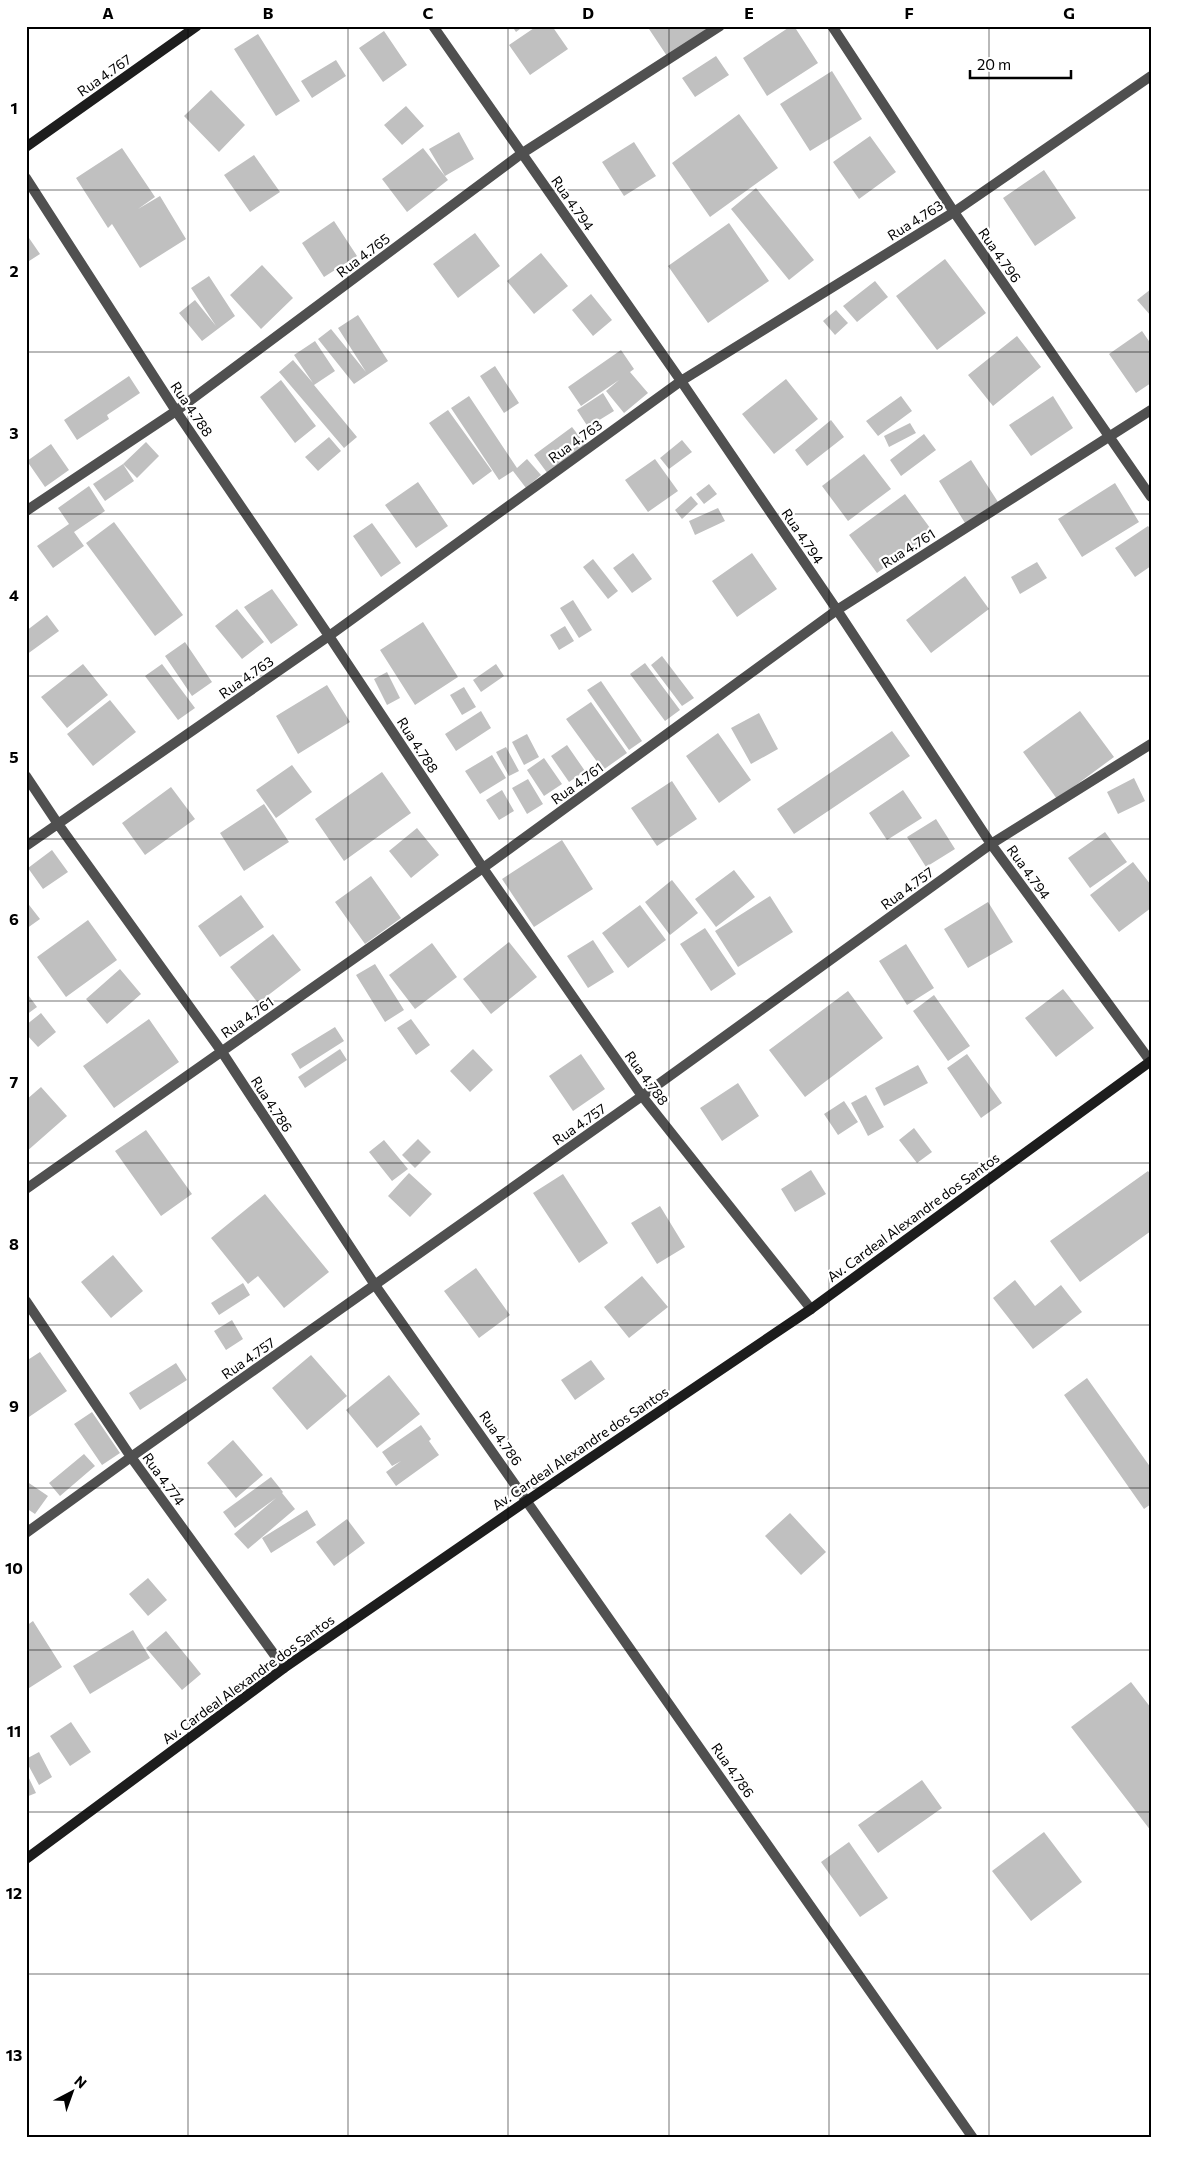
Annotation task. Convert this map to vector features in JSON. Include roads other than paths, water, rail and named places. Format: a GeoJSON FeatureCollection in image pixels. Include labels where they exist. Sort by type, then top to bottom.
{"type":"FeatureCollection","features":[{"type":"Feature","properties":{"kind":"main road","name":"Rua 4.767"},"geometry":{"type":"LineString","coordinates":[[26,147],[197,26]]}},
{"type":"Feature","properties":{"kind":"main road","name":"Av. Cardeal Alexandre dos Santos"},"geometry":{"type":"LineString","coordinates":[[26,1859],[284,1668],[811,1309],[1151,1061]]}},
{"type":"Feature","properties":{"kind":"street","name":"Rua 4.794"},"geometry":{"type":"LineString","coordinates":[[433,26],[837,610],[991,844],[1151,1061]]}},
{"type":"Feature","properties":{"kind":"street","name":"Rua 4.765"},"geometry":{"type":"LineString","coordinates":[[26,511],[176,411],[521,154],[720,26]]}},
{"type":"Feature","properties":{"kind":"street","name":"Rua 4.796"},"geometry":{"type":"LineString","coordinates":[[832,26],[954,212],[1151,497]]}},
{"type":"Feature","properties":{"kind":"street","name":"Rua 4.763"},"geometry":{"type":"LineString","coordinates":[[26,846],[329,636],[680,381],[954,212],[1151,76]]}},
{"type":"Feature","properties":{"kind":"street","name":"Rua 4.788"},"geometry":{"type":"LineString","coordinates":[[26,178],[176,411],[329,636],[483,868],[642,1096],[811,1309]]}},
{"type":"Feature","properties":{"kind":"street","name":"Rua 4.761"},"geometry":{"type":"LineString","coordinates":[[26,1189],[483,868],[837,610],[1151,410]]}},
{"type":"Feature","properties":{"kind":"street","name":"Rua 4.757"},"geometry":{"type":"LineString","coordinates":[[26,1533],[642,1096],[991,844],[1151,744]]}},
{"type":"Feature","properties":{"kind":"street","name":"Rua 4.786"},"geometry":{"type":"LineString","coordinates":[[26,776],[58,824],[222,1052],[375,1285],[528,1500],[973,2138]]}},
{"type":"Feature","properties":{"kind":"street","name":"Rua 4.774"},"geometry":{"type":"LineString","coordinates":[[26,1302],[131,1457],[284,1668]]}}]}
